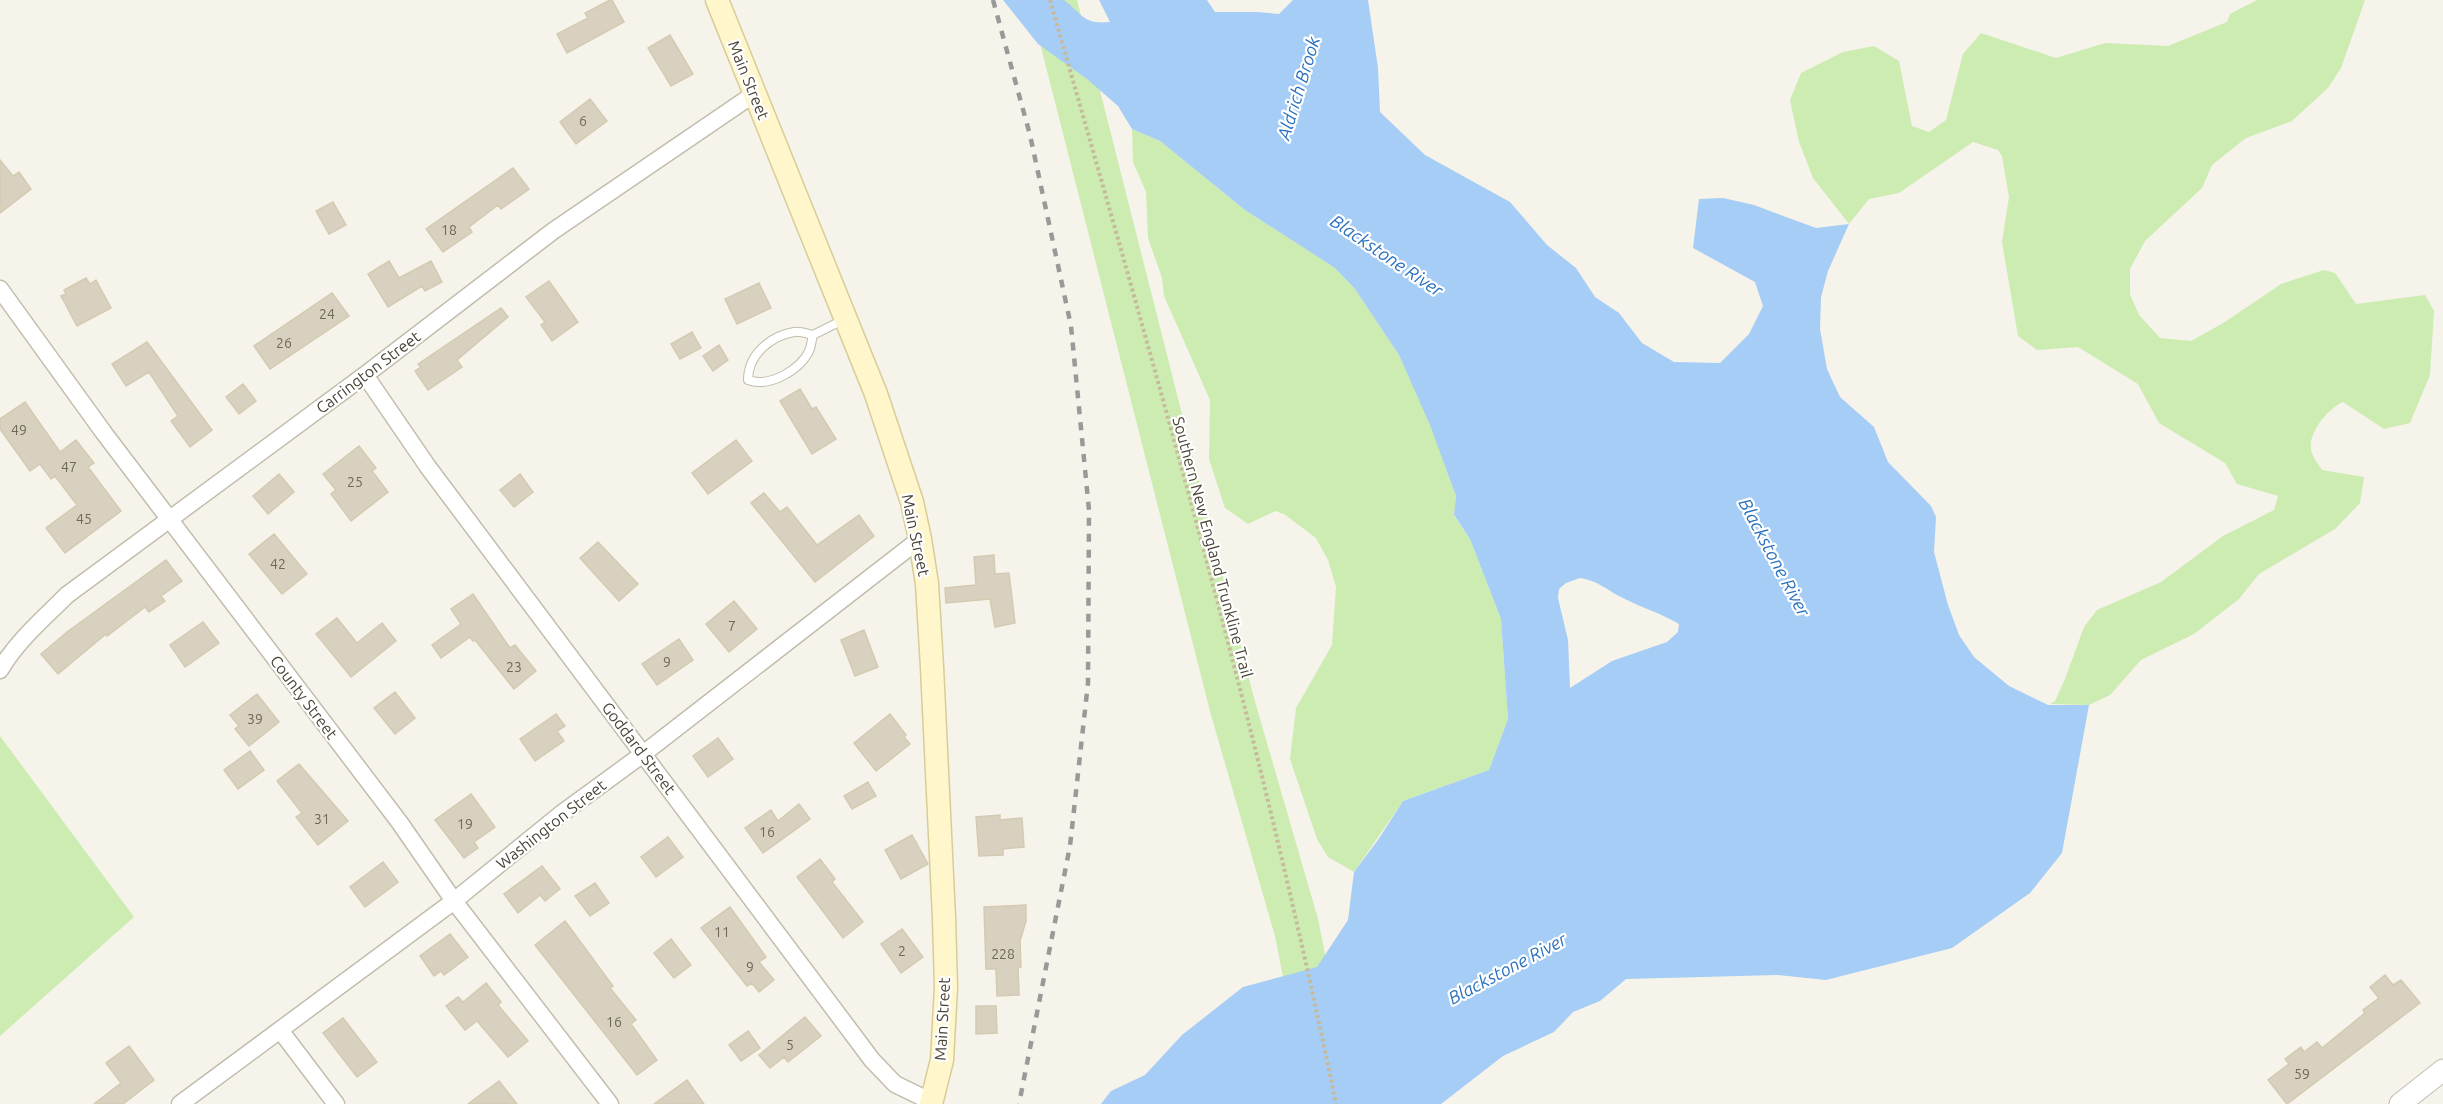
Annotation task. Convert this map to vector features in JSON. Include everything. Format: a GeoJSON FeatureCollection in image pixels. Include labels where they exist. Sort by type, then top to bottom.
{"type":"FeatureCollection","features":[{"type":"Feature","properties":{"kind":"main road","name":"Main Street"},"geometry":{"type":"LineString","coordinates":[[717,0],[876,394],[912,502],[920,539],[927,584],[945,930],[946,987],[942,1060],[932,1103]]}},
{"type":"Feature","properties":{"kind":"street","name":"Carrington Street"},"geometry":{"type":"LineString","coordinates":[[0,670],[8,656],[29,632],[67,595],[365,375],[553,231],[754,94]]}},
{"type":"Feature","properties":{"kind":"street","name":"County Street"},"geometry":{"type":"LineString","coordinates":[[0,289],[104,433],[400,823],[454,901],[610,1104]]}},
{"type":"Feature","properties":{"kind":"street","name":"Goddard Street"},"geometry":{"type":"LineString","coordinates":[[365,375],[428,467],[872,1060],[895,1084],[932,1103]]}},
{"type":"Feature","properties":{"kind":"street","name":"Washington Street"},"geometry":{"type":"LineString","coordinates":[[180,1104],[454,901],[561,813],[643,754],[920,539]]}},
{"type":"Feature","properties":{"kind":"street"},"geometry":{"type":"LineString","coordinates":[[279,1030],[336,1104]]}},
{"type":"Feature","properties":{"kind":"street"},"geometry":{"type":"LineString","coordinates":[[2400,1104],[2443,1070]]}},
{"type":"Feature","properties":{"kind":"lane"},"geometry":{"type":"LineString","coordinates":[[813,335],[809,351],[792,370],[776,378],[754,382],[748,380],[748,371],[758,351],[768,341],[795,332],[813,335],[846,319]]}},
{"type":"Feature","properties":{"kind":"path","name":"Southern New England Trunkline Trail"},"geometry":{"type":"LineString","coordinates":[[1050,0],[1189,495],[1306,958],[1336,1104]]}},
{"type":"Feature","properties":{"kind":"green space"},"geometry":{"type":"Polygon","coordinates":[[[1029,0],[1077,0],[1254,698],[1318,919],[1355,1104],[1308,1104],[1275,936],[1211,715],[1029,0]]]}},
{"type":"Feature","properties":{"kind":"green space"},"geometry":{"type":"Polygon","coordinates":[[[2257,0],[2365,0],[2341,68],[2328,88],[2292,121],[2246,138],[2212,165],[2202,188],[2145,241],[2130,269],[2130,294],[2139,315],[2160,338],[2191,341],[2225,322],[2281,284],[2324,270],[2335,273],[2356,304],[2425,295],[2434,311],[2430,375],[2410,423],[2384,429],[2343,402],[2331,410],[2319,423],[2311,446],[2313,455],[2322,470],[2364,477],[2360,503],[2335,529],[2259,574],[2239,599],[2194,634],[2141,660],[2110,695],[2089,705],[2050,704],[2055,701],[2065,679],[2084,627],[2097,610],[2161,582],[2223,536],[2274,510],[2278,496],[2237,484],[2225,463],[2159,423],[2138,384],[2078,347],[2037,350],[2018,336],[2002,242],[2009,197],[2002,156],[1998,150],[1973,142],[1899,193],[1869,199],[1849,224],[1813,178],[1799,142],[1790,100],[1801,73],[1843,52],[1874,46],[1899,61],[1912,126],[1929,132],[1946,120],[1963,54],[1981,33],[2056,58],[2105,43],[2168,46],[2227,22],[2230,14],[2257,0]]]}},
{"type":"Feature","properties":{"kind":"green space"},"geometry":{"type":"Polygon","coordinates":[[[1132,129],[1160,141],[1245,210],[1335,268],[1355,289],[1399,355],[1431,425],[1456,496],[1454,516],[1470,539],[1501,619],[1508,719],[1489,770],[1403,801],[1354,872],[1328,857],[1317,839],[1290,759],[1296,708],[1332,645],[1336,587],[1328,560],[1316,538],[1284,514],[1275,511],[1248,524],[1225,508],[1209,459],[1210,400],[1164,296],[1162,278],[1148,238],[1146,192],[1133,162],[1132,129]]]}},
{"type":"Feature","properties":{"kind":"green space"},"geometry":{"type":"Polygon","coordinates":[[[0,736],[134,917],[0,1036],[0,736]]]}},
{"type":"Feature","properties":{"kind":"water"},"geometry":{"type":"Polygon","coordinates":[[[1003,0],[1064,0],[1088,20],[1110,22],[1099,0],[1207,0],[1215,12],[1279,14],[1293,0],[1368,0],[1378,68],[1380,112],[1425,155],[1510,202],[1547,245],[1576,268],[1595,297],[1619,313],[1642,343],[1674,362],[1720,363],[1749,334],[1763,306],[1755,282],[1693,248],[1699,199],[1723,198],[1754,205],[1816,228],[1849,224],[1828,271],[1821,297],[1820,329],[1827,369],[1840,397],[1874,427],[1888,462],[1931,506],[1936,517],[1934,552],[1948,605],[1959,635],[1974,657],[2009,686],[2048,705],[2089,705],[2062,853],[2030,893],[1952,948],[1826,980],[1777,975],[1626,979],[1600,1001],[1573,1012],[1554,1032],[1503,1056],[1441,1104],[1101,1104],[1111,1091],[1145,1075],[1182,1035],[1243,987],[1317,967],[1348,920],[1354,872],[1403,801],[1489,770],[1508,719],[1501,619],[1470,539],[1454,515],[1456,496],[1430,425],[1399,355],[1355,289],[1335,268],[1245,210],[1160,141],[1132,129],[1118,106],[1087,79],[1038,44],[1003,0]],[[1580,578],[1566,583],[1559,589],[1558,598],[1568,640],[1570,688],[1612,661],[1667,642],[1678,632],[1679,624],[1580,578]]]}},
{"type":"Feature","properties":{"kind":"building"},"geometry":{"type":"Polygon","coordinates":[[[610,0],[624,22],[567,53],[557,34],[588,18],[585,13],[610,0]]]}},
{"type":"Feature","properties":{"kind":"building"},"geometry":{"type":"Polygon","coordinates":[[[670,35],[693,74],[671,86],[648,48],[670,35]]]}},
{"type":"Feature","properties":{"kind":"building"},"geometry":{"type":"Polygon","coordinates":[[[590,99],[607,121],[576,144],[560,122],[590,99]]]}},
{"type":"Feature","properties":{"kind":"building"},"geometry":{"type":"Polygon","coordinates":[[[0,160],[13,176],[19,172],[31,189],[0,213],[0,160]]]}},
{"type":"Feature","properties":{"kind":"building"},"geometry":{"type":"Polygon","coordinates":[[[513,168],[529,189],[501,209],[498,205],[469,227],[472,232],[443,252],[426,229],[513,168]]]}},
{"type":"Feature","properties":{"kind":"building"},"geometry":{"type":"Polygon","coordinates":[[[333,202],[346,225],[329,234],[316,211],[333,202]]]}},
{"type":"Feature","properties":{"kind":"building"},"geometry":{"type":"Polygon","coordinates":[[[389,261],[399,278],[431,261],[442,282],[425,291],[422,286],[388,307],[368,274],[389,261]]]}},
{"type":"Feature","properties":{"kind":"building"},"geometry":{"type":"Polygon","coordinates":[[[86,278],[90,284],[96,280],[111,308],[77,326],[61,296],[66,294],[64,290],[86,278]]]}},
{"type":"Feature","properties":{"kind":"building"},"geometry":{"type":"Polygon","coordinates":[[[549,281],[578,322],[552,341],[541,325],[545,322],[526,297],[549,281]]]}},
{"type":"Feature","properties":{"kind":"building"},"geometry":{"type":"Polygon","coordinates":[[[759,283],[771,308],[737,324],[725,299],[759,283]]]}},
{"type":"Feature","properties":{"kind":"building"},"geometry":{"type":"Polygon","coordinates":[[[332,293],[349,316],[270,369],[254,346],[332,293]]]}},
{"type":"Feature","properties":{"kind":"building"},"geometry":{"type":"Polygon","coordinates":[[[501,308],[508,317],[457,360],[462,367],[428,390],[415,371],[421,367],[418,364],[501,308]]]}},
{"type":"Feature","properties":{"kind":"building"},"geometry":{"type":"Polygon","coordinates":[[[692,332],[701,348],[680,359],[671,344],[692,332]]]}},
{"type":"Feature","properties":{"kind":"building"},"geometry":{"type":"Polygon","coordinates":[[[147,342],[212,430],[190,447],[171,421],[178,416],[149,372],[126,386],[112,364],[147,342]]]}},
{"type":"Feature","properties":{"kind":"building"},"geometry":{"type":"Polygon","coordinates":[[[719,345],[728,360],[713,371],[703,356],[719,345]]]}},
{"type":"Feature","properties":{"kind":"building"},"geometry":{"type":"Polygon","coordinates":[[[243,384],[256,401],[239,414],[226,397],[243,384]]]}},
{"type":"Feature","properties":{"kind":"building"},"geometry":{"type":"Polygon","coordinates":[[[800,389],[812,409],[816,407],[836,439],[812,454],[780,401],[800,389]]]}},
{"type":"Feature","properties":{"kind":"building"},"geometry":{"type":"Polygon","coordinates":[[[25,402],[60,452],[76,440],[94,463],[88,467],[121,511],[65,553],[46,528],[77,505],[55,476],[51,479],[40,464],[30,471],[0,429],[0,419],[25,402]]]}},
{"type":"Feature","properties":{"kind":"building"},"geometry":{"type":"Polygon","coordinates":[[[736,440],[752,461],[708,494],[692,473],[736,440]]]}},
{"type":"Feature","properties":{"kind":"building"},"geometry":{"type":"Polygon","coordinates":[[[359,446],[376,468],[372,471],[388,492],[351,521],[331,494],[336,490],[323,474],[359,446]]]}},
{"type":"Feature","properties":{"kind":"building"},"geometry":{"type":"Polygon","coordinates":[[[279,474],[294,492],[268,514],[253,496],[279,474]]]}},
{"type":"Feature","properties":{"kind":"building"},"geometry":{"type":"Polygon","coordinates":[[[520,474],[533,492],[514,507],[500,490],[520,474]]]}},
{"type":"Feature","properties":{"kind":"building"},"geometry":{"type":"Polygon","coordinates":[[[764,493],[780,512],[787,507],[817,545],[859,515],[874,536],[815,582],[751,503],[764,493]]]}},
{"type":"Feature","properties":{"kind":"building"},"geometry":{"type":"Polygon","coordinates":[[[274,534],[307,574],[282,594],[249,554],[274,534]]]}},
{"type":"Feature","properties":{"kind":"building"},"geometry":{"type":"Polygon","coordinates":[[[598,542],[638,584],[619,601],[580,558],[598,542]]]}},
{"type":"Feature","properties":{"kind":"building"},"geometry":{"type":"Polygon","coordinates":[[[994,555],[995,574],[1009,573],[1015,623],[995,627],[990,599],[946,603],[945,588],[976,585],[974,557],[994,555]]]}},
{"type":"Feature","properties":{"kind":"building"},"geometry":{"type":"Polygon","coordinates":[[[166,560],[182,581],[161,596],[165,601],[149,612],[145,607],[107,636],[106,634],[58,674],[41,654],[67,632],[166,560]]]}},
{"type":"Feature","properties":{"kind":"building"},"geometry":{"type":"Polygon","coordinates":[[[473,594],[510,648],[515,645],[536,671],[514,689],[475,640],[473,641],[470,637],[441,658],[432,645],[461,624],[451,609],[473,594]]]}},
{"type":"Feature","properties":{"kind":"building"},"geometry":{"type":"Polygon","coordinates":[[[734,601],[757,629],[729,652],[706,624],[734,601]]]}},
{"type":"Feature","properties":{"kind":"building"},"geometry":{"type":"Polygon","coordinates":[[[337,618],[357,643],[382,623],[396,641],[351,677],[316,634],[337,618]]]}},
{"type":"Feature","properties":{"kind":"building"},"geometry":{"type":"Polygon","coordinates":[[[203,622],[219,643],[185,667],[170,645],[203,622]]]}},
{"type":"Feature","properties":{"kind":"building"},"geometry":{"type":"Polygon","coordinates":[[[864,630],[878,667],[855,676],[841,640],[864,630]]]}},
{"type":"Feature","properties":{"kind":"building"},"geometry":{"type":"Polygon","coordinates":[[[679,639],[693,660],[657,685],[642,664],[679,639]]]}},
{"type":"Feature","properties":{"kind":"building"},"geometry":{"type":"Polygon","coordinates":[[[395,692],[415,718],[395,734],[374,708],[395,692]]]}},
{"type":"Feature","properties":{"kind":"building"},"geometry":{"type":"Polygon","coordinates":[[[257,694],[279,722],[249,746],[235,729],[239,726],[230,715],[257,694]]]}},
{"type":"Feature","properties":{"kind":"building"},"geometry":{"type":"Polygon","coordinates":[[[556,714],[565,726],[557,731],[564,741],[535,761],[520,739],[556,714]]]}},
{"type":"Feature","properties":{"kind":"building"},"geometry":{"type":"Polygon","coordinates":[[[890,714],[910,744],[876,771],[854,743],[890,714]]]}},
{"type":"Feature","properties":{"kind":"building"},"geometry":{"type":"Polygon","coordinates":[[[718,738],[733,759],[708,777],[693,756],[718,738]]]}},
{"type":"Feature","properties":{"kind":"building"},"geometry":{"type":"Polygon","coordinates":[[[250,751],[264,770],[238,789],[224,770],[250,751]]]}},
{"type":"Feature","properties":{"kind":"building"},"geometry":{"type":"Polygon","coordinates":[[[299,764],[348,821],[318,845],[296,817],[302,813],[277,781],[299,764]]]}},
{"type":"Feature","properties":{"kind":"building"},"geometry":{"type":"Polygon","coordinates":[[[868,782],[876,796],[852,809],[844,796],[868,782]]]}},
{"type":"Feature","properties":{"kind":"building"},"geometry":{"type":"Polygon","coordinates":[[[471,794],[495,827],[474,842],[478,848],[464,858],[435,820],[471,794]]]}},
{"type":"Feature","properties":{"kind":"building"},"geometry":{"type":"Polygon","coordinates":[[[799,804],[810,819],[763,853],[745,828],[771,810],[778,821],[799,804]]]}},
{"type":"Feature","properties":{"kind":"building"},"geometry":{"type":"Polygon","coordinates":[[[1000,815],[1000,820],[1022,818],[1024,847],[1003,849],[1003,855],[979,856],[976,817],[1000,815]]]}},
{"type":"Feature","properties":{"kind":"building"},"geometry":{"type":"Polygon","coordinates":[[[912,835],[928,864],[901,879],[885,850],[912,835]]]}},
{"type":"Feature","properties":{"kind":"building"},"geometry":{"type":"Polygon","coordinates":[[[668,837],[683,857],[656,877],[641,857],[668,837]]]}},
{"type":"Feature","properties":{"kind":"building"},"geometry":{"type":"Polygon","coordinates":[[[820,859],[835,879],[832,882],[863,922],[843,938],[797,877],[820,859]]]}},
{"type":"Feature","properties":{"kind":"building"},"geometry":{"type":"Polygon","coordinates":[[[383,862],[398,882],[365,907],[350,887],[383,862]]]}},
{"type":"Feature","properties":{"kind":"building"},"geometry":{"type":"Polygon","coordinates":[[[542,866],[560,889],[545,901],[540,895],[518,913],[504,894],[542,866]]]}},
{"type":"Feature","properties":{"kind":"building"},"geometry":{"type":"Polygon","coordinates":[[[595,883],[609,903],[590,916],[575,896],[595,883]]]}},
{"type":"Feature","properties":{"kind":"building"},"geometry":{"type":"Polygon","coordinates":[[[1026,905],[1026,921],[1020,941],[1019,995],[997,996],[996,969],[986,969],[984,907],[1026,905]]]}},
{"type":"Feature","properties":{"kind":"building"},"geometry":{"type":"Polygon","coordinates":[[[730,907],[766,957],[759,962],[774,980],[759,992],[752,983],[747,986],[701,928],[730,907]]]}},
{"type":"Feature","properties":{"kind":"building"},"geometry":{"type":"Polygon","coordinates":[[[565,921],[613,986],[610,988],[636,1020],[631,1024],[657,1060],[637,1075],[535,945],[565,921]]]}},
{"type":"Feature","properties":{"kind":"building"},"geometry":{"type":"Polygon","coordinates":[[[902,929],[923,957],[901,973],[881,944],[902,929]]]}},
{"type":"Feature","properties":{"kind":"building"},"geometry":{"type":"Polygon","coordinates":[[[450,934],[468,957],[444,975],[441,971],[434,976],[420,956],[450,934]]]}},
{"type":"Feature","properties":{"kind":"building"},"geometry":{"type":"Polygon","coordinates":[[[671,939],[691,965],[674,978],[654,953],[671,939]]]}},
{"type":"Feature","properties":{"kind":"building"},"geometry":{"type":"Polygon","coordinates":[[[2385,975],[2393,985],[2401,980],[2420,1003],[2287,1104],[2268,1080],[2289,1064],[2285,1059],[2301,1047],[2304,1052],[2317,1042],[2322,1048],[2365,1013],[2363,1010],[2379,998],[2370,987],[2385,975]]]}},
{"type":"Feature","properties":{"kind":"building"},"geometry":{"type":"Polygon","coordinates":[[[486,983],[501,1002],[498,1005],[528,1041],[508,1057],[477,1021],[465,1030],[446,1006],[458,997],[463,1002],[486,983]]]}},
{"type":"Feature","properties":{"kind":"building"},"geometry":{"type":"Polygon","coordinates":[[[976,1006],[996,1006],[997,1033],[976,1034],[976,1006]]]}},
{"type":"Feature","properties":{"kind":"building"},"geometry":{"type":"Polygon","coordinates":[[[805,1017],[821,1036],[788,1062],[784,1057],[770,1068],[759,1055],[805,1017]]]}},
{"type":"Feature","properties":{"kind":"building"},"geometry":{"type":"Polygon","coordinates":[[[343,1018],[377,1062],[357,1077],[323,1033],[343,1018]]]}},
{"type":"Feature","properties":{"kind":"building"},"geometry":{"type":"Polygon","coordinates":[[[748,1031],[760,1048],[741,1061],[729,1045],[748,1031]]]}},
{"type":"Feature","properties":{"kind":"building"},"geometry":{"type":"Polygon","coordinates":[[[129,1046],[154,1080],[123,1104],[94,1104],[121,1083],[106,1063],[129,1046]]]}},
{"type":"Feature","properties":{"kind":"building"},"geometry":{"type":"Polygon","coordinates":[[[687,1080],[704,1104],[654,1104],[687,1080]]]}},
{"type":"Feature","properties":{"kind":"building"},"geometry":{"type":"Polygon","coordinates":[[[499,1081],[517,1104],[468,1104],[499,1081]]]}},
{"type":"Feature","properties":{"kind":"railway"},"geometry":{"type":"LineString","coordinates":[[993,0],[1030,135],[1071,326],[1089,510],[1088,683],[1070,846],[1019,1104]]}},
{"type":"Feature","properties":{"kind":"water label","name":"Aldrich Brook"},"geometry":{"type":"Point","coordinates":[1298,88]}},
{"type":"Feature","properties":{"kind":"water label","name":"Blackstone River"},"geometry":{"type":"Point","coordinates":[1387,255]}},
{"type":"Feature","properties":{"kind":"water label","name":"Blackstone River"},"geometry":{"type":"Point","coordinates":[1775,557]}},
{"type":"Feature","properties":{"kind":"water label","name":"Blackstone River"},"geometry":{"type":"Point","coordinates":[1507,968]}}]}
